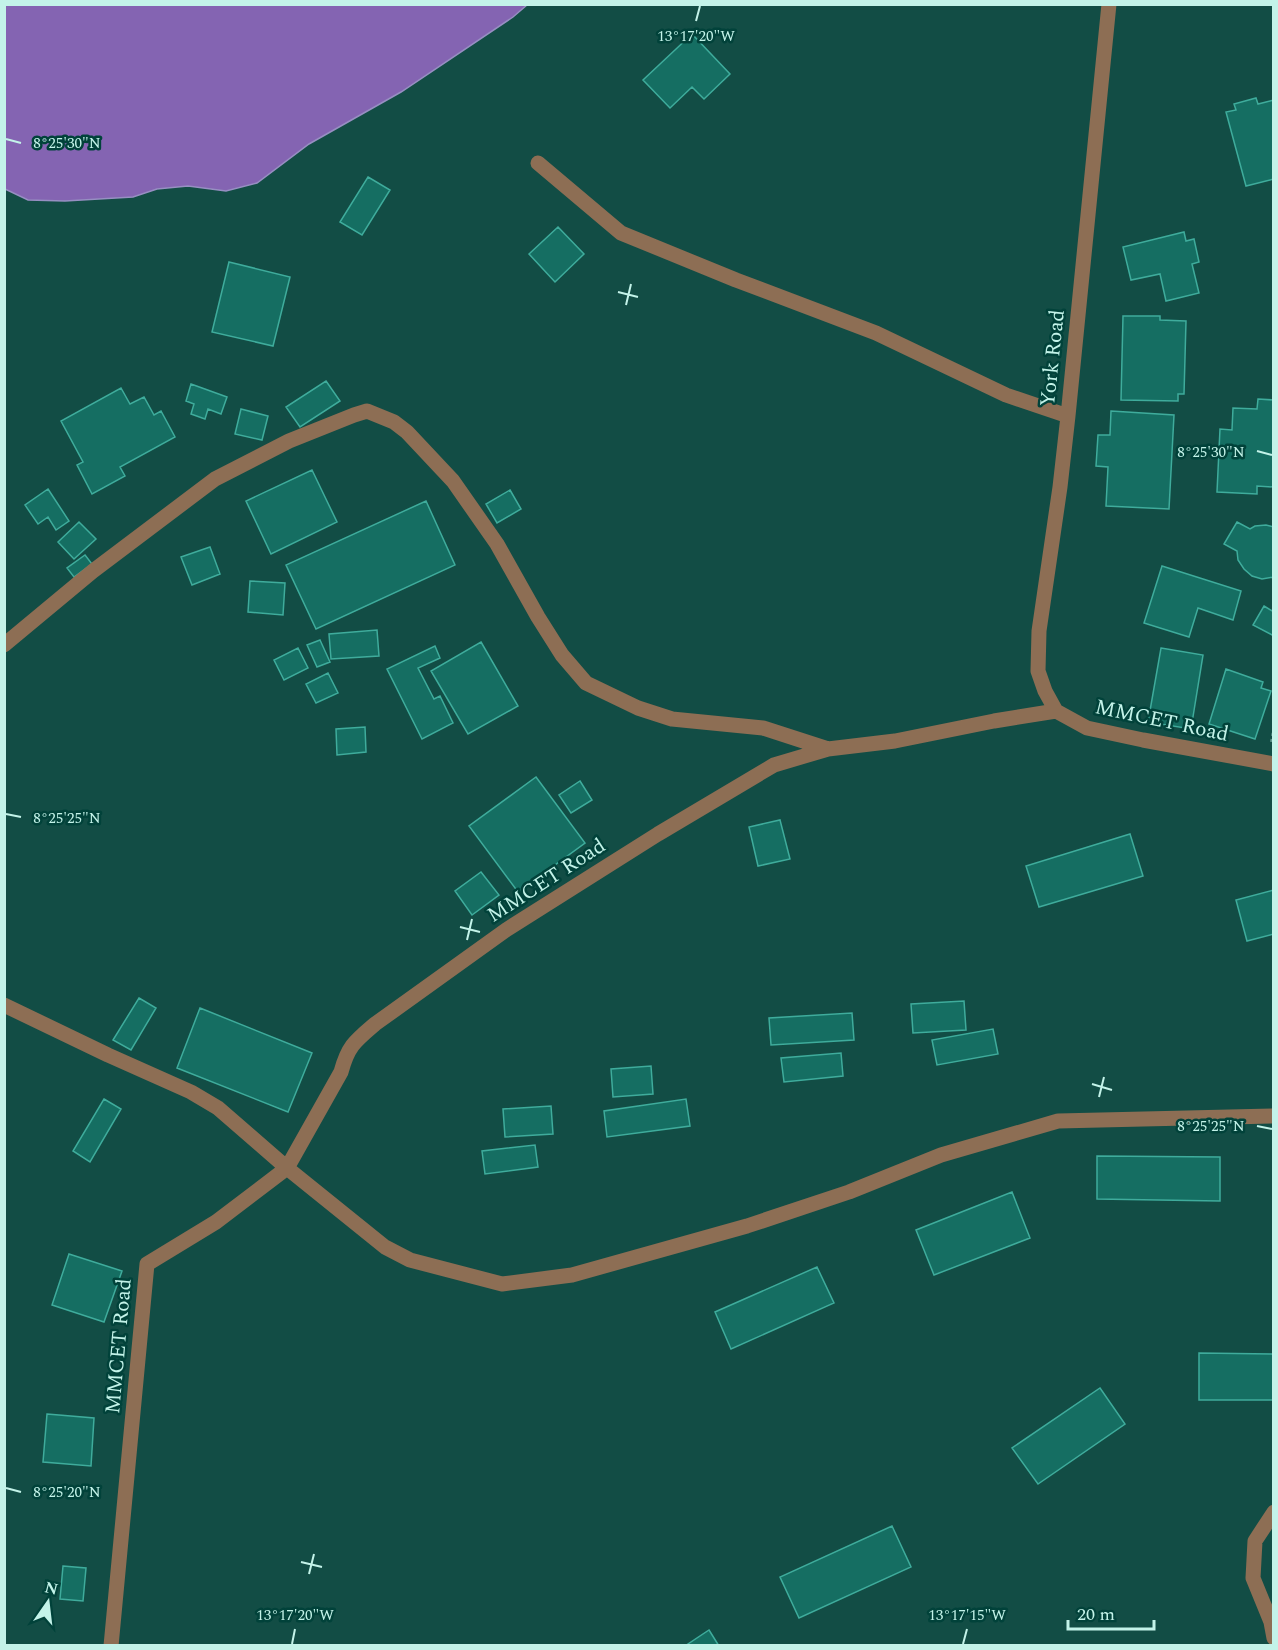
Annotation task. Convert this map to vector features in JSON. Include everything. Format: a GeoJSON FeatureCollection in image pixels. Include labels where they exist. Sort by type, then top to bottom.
{"type":"FeatureCollection","features":[{"type":"Feature","properties":{"kind":"street","name":"York Road"},"geometry":{"type":"LineString","coordinates":[[1056,711],[1045,691],[1038,671],[1039,631],[1068,416],[1109,4]]}},
{"type":"Feature","properties":{"kind":"street"},"geometry":{"type":"LineString","coordinates":[[537,163],[621,232],[736,280],[876,333],[1006,395],[1068,416]]}},
{"type":"Feature","properties":{"kind":"street"},"geometry":{"type":"LineString","coordinates":[[4,645],[93,571],[215,479],[289,441],[367,411],[394,422],[407,432],[453,482],[497,544],[562,655],[586,683],[638,708],[672,719],[763,728],[828,749]]}},
{"type":"Feature","properties":{"kind":"street","name":"MMCET Road"},"geometry":{"type":"LineString","coordinates":[[111,1646],[147,1264],[216,1222],[287,1168],[341,1072],[345,1055],[354,1041],[375,1024],[506,930],[658,834],[774,765],[828,749],[895,741],[1056,711],[1087,728],[1274,764]]}},
{"type":"Feature","properties":{"kind":"street"},"geometry":{"type":"LineString","coordinates":[[4,1005],[191,1092],[218,1108],[287,1168],[385,1247],[410,1260],[502,1284],[572,1275],[747,1226],[849,1192],[941,1155],[1058,1121],[1274,1116]]}},
{"type":"Feature","properties":{"kind":"street"},"geometry":{"type":"LineString","coordinates":[[1274,1512],[1255,1541],[1253,1578],[1271,1622],[1274,1638]]}},
{"type":"Feature","properties":{"kind":"shaded area"},"geometry":{"type":"Polygon","coordinates":[[[5,4],[527,5],[513,17],[401,92],[309,144],[257,183],[226,191],[188,186],[157,189],[133,197],[65,201],[28,200],[5,189],[5,4]]]}},
{"type":"Feature","properties":{"kind":"building"},"geometry":{"type":"Polygon","coordinates":[[[692,34],[730,74],[704,99],[692,87],[670,108],[643,80],[692,34]]]}},
{"type":"Feature","properties":{"kind":"building"},"geometry":{"type":"Polygon","coordinates":[[[1256,98],[1258,104],[1274,100],[1274,179],[1246,186],[1226,112],[1236,110],[1234,104],[1256,98]]]}},
{"type":"Feature","properties":{"kind":"building"},"geometry":{"type":"Polygon","coordinates":[[[368,177],[390,190],[362,235],[340,222],[368,177]]]}},
{"type":"Feature","properties":{"kind":"building"},"geometry":{"type":"Polygon","coordinates":[[[558,227],[584,254],[555,282],[529,254],[558,227]]]}},
{"type":"Feature","properties":{"kind":"building"},"geometry":{"type":"Polygon","coordinates":[[[1184,232],[1186,241],[1194,239],[1199,262],[1192,264],[1199,293],[1166,301],[1160,274],[1131,280],[1123,247],[1184,232]]]}},
{"type":"Feature","properties":{"kind":"building"},"geometry":{"type":"Polygon","coordinates":[[[229,262],[290,277],[273,346],[212,332],[229,262]]]}},
{"type":"Feature","properties":{"kind":"building"},"geometry":{"type":"Polygon","coordinates":[[[1123,316],[1160,316],[1160,320],[1186,321],[1184,394],[1178,394],[1178,401],[1121,400],[1123,316]]]}},
{"type":"Feature","properties":{"kind":"building"},"geometry":{"type":"Polygon","coordinates":[[[326,381],[340,401],[300,427],[286,407],[326,381]]]}},
{"type":"Feature","properties":{"kind":"building"},"geometry":{"type":"Polygon","coordinates":[[[191,384],[227,397],[221,414],[208,409],[205,419],[191,414],[194,404],[186,401],[191,384]]]}},
{"type":"Feature","properties":{"kind":"building"},"geometry":{"type":"Polygon","coordinates":[[[121,388],[130,404],[144,397],[154,415],[161,411],[175,437],[120,467],[125,476],[92,494],[77,465],[83,462],[61,421],[121,388]]]}},
{"type":"Feature","properties":{"kind":"building"},"geometry":{"type":"Polygon","coordinates":[[[1258,399],[1274,400],[1274,487],[1257,486],[1257,494],[1217,492],[1220,429],[1232,430],[1233,408],[1257,409],[1258,399]]]}},
{"type":"Feature","properties":{"kind":"building"},"geometry":{"type":"Polygon","coordinates":[[[241,409],[268,416],[262,440],[235,434],[241,409]]]}},
{"type":"Feature","properties":{"kind":"building"},"geometry":{"type":"Polygon","coordinates":[[[1111,411],[1174,415],[1169,509],[1106,506],[1108,467],[1096,466],[1098,435],[1110,435],[1111,411]]]}},
{"type":"Feature","properties":{"kind":"building"},"geometry":{"type":"Polygon","coordinates":[[[312,470],[337,522],[271,554],[246,501],[312,470]]]}},
{"type":"Feature","properties":{"kind":"building"},"geometry":{"type":"Polygon","coordinates":[[[48,489],[69,521],[56,530],[48,517],[38,524],[25,505],[48,489]]]}},
{"type":"Feature","properties":{"kind":"building"},"geometry":{"type":"Polygon","coordinates":[[[510,490],[521,509],[497,523],[486,504],[510,490]]]}},
{"type":"Feature","properties":{"kind":"building"},"geometry":{"type":"Polygon","coordinates":[[[426,501],[455,565],[316,629],[286,565],[426,501]]]}},
{"type":"Feature","properties":{"kind":"building"},"geometry":{"type":"Polygon","coordinates":[[[79,522],[96,539],[74,559],[58,542],[79,522]]]}},
{"type":"Feature","properties":{"kind":"building"},"geometry":{"type":"Polygon","coordinates":[[[1237,522],[1250,529],[1266,525],[1274,527],[1274,577],[1262,579],[1252,576],[1238,560],[1237,551],[1224,544],[1237,522]]]}},
{"type":"Feature","properties":{"kind":"building"},"geometry":{"type":"Polygon","coordinates":[[[210,547],[220,574],[192,585],[181,557],[210,547]]]}},
{"type":"Feature","properties":{"kind":"building"},"geometry":{"type":"Polygon","coordinates":[[[85,555],[92,564],[74,577],[67,568],[85,555]]]}},
{"type":"Feature","properties":{"kind":"building"},"geometry":{"type":"Polygon","coordinates":[[[1162,566],[1241,591],[1233,620],[1198,608],[1189,637],[1144,623],[1162,566]]]}},
{"type":"Feature","properties":{"kind":"building"},"geometry":{"type":"Polygon","coordinates":[[[250,581],[285,583],[283,615],[248,612],[250,581]]]}},
{"type":"Feature","properties":{"kind":"building"},"geometry":{"type":"Polygon","coordinates":[[[1264,606],[1274,612],[1274,636],[1253,625],[1264,606]]]}},
{"type":"Feature","properties":{"kind":"building"},"geometry":{"type":"Polygon","coordinates":[[[377,630],[379,656],[331,659],[329,634],[377,630]]]}},
{"type":"Feature","properties":{"kind":"building"},"geometry":{"type":"Polygon","coordinates":[[[320,640],[330,662],[317,667],[307,645],[320,640]]]}},
{"type":"Feature","properties":{"kind":"building"},"geometry":{"type":"Polygon","coordinates":[[[481,642],[518,706],[468,734],[431,671],[481,642]]]}},
{"type":"Feature","properties":{"kind":"building"},"geometry":{"type":"Polygon","coordinates":[[[435,646],[440,658],[418,668],[434,699],[440,696],[453,723],[422,739],[387,669],[435,646]]]}},
{"type":"Feature","properties":{"kind":"building"},"geometry":{"type":"Polygon","coordinates":[[[298,648],[308,668],[284,680],[274,660],[298,648]]]}},
{"type":"Feature","properties":{"kind":"building"},"geometry":{"type":"Polygon","coordinates":[[[1161,648],[1203,655],[1191,729],[1148,722],[1161,648]]]}},
{"type":"Feature","properties":{"kind":"building"},"geometry":{"type":"Polygon","coordinates":[[[1226,669],[1263,682],[1261,688],[1271,691],[1255,739],[1209,724],[1226,669]]]}},
{"type":"Feature","properties":{"kind":"building"},"geometry":{"type":"Polygon","coordinates":[[[328,673],[338,693],[316,703],[306,684],[328,673]]]}},
{"type":"Feature","properties":{"kind":"building"},"geometry":{"type":"Polygon","coordinates":[[[365,727],[366,752],[337,755],[336,729],[365,727]]]}},
{"type":"Feature","properties":{"kind":"building"},"geometry":{"type":"Polygon","coordinates":[[[536,777],[585,843],[518,892],[469,826],[536,777]]]}},
{"type":"Feature","properties":{"kind":"building"},"geometry":{"type":"Polygon","coordinates":[[[580,781],[592,800],[571,813],[559,795],[580,781]]]}},
{"type":"Feature","properties":{"kind":"building"},"geometry":{"type":"Polygon","coordinates":[[[780,820],[790,859],[758,866],[749,827],[780,820]]]}},
{"type":"Feature","properties":{"kind":"building"},"geometry":{"type":"Polygon","coordinates":[[[1130,834],[1143,876],[1039,907],[1026,866],[1130,834]]]}},
{"type":"Feature","properties":{"kind":"building"},"geometry":{"type":"Polygon","coordinates":[[[481,872],[499,895],[472,915],[455,891],[481,872]]]}},
{"type":"Feature","properties":{"kind":"building"},"geometry":{"type":"Polygon","coordinates":[[[1274,890],[1274,934],[1247,941],[1236,900],[1274,890]]]}},
{"type":"Feature","properties":{"kind":"building"},"geometry":{"type":"Polygon","coordinates":[[[139,998],[156,1008],[131,1050],[113,1040],[139,998]]]}},
{"type":"Feature","properties":{"kind":"building"},"geometry":{"type":"Polygon","coordinates":[[[964,1001],[966,1030],[913,1033],[911,1004],[964,1001]]]}},
{"type":"Feature","properties":{"kind":"building"},"geometry":{"type":"Polygon","coordinates":[[[200,1008],[312,1053],[288,1112],[177,1068],[200,1008]]]}},
{"type":"Feature","properties":{"kind":"building"},"geometry":{"type":"Polygon","coordinates":[[[852,1013],[854,1040],[771,1045],[769,1018],[852,1013]]]}},
{"type":"Feature","properties":{"kind":"building"},"geometry":{"type":"Polygon","coordinates":[[[993,1029],[998,1054],[937,1065],[932,1040],[993,1029]]]}},
{"type":"Feature","properties":{"kind":"building"},"geometry":{"type":"Polygon","coordinates":[[[841,1053],[843,1076],[784,1082],[781,1058],[841,1053]]]}},
{"type":"Feature","properties":{"kind":"building"},"geometry":{"type":"Polygon","coordinates":[[[651,1066],[653,1094],[613,1097],[611,1069],[651,1066]]]}},
{"type":"Feature","properties":{"kind":"building"},"geometry":{"type":"Polygon","coordinates":[[[104,1099],[121,1109],[90,1162],[73,1151],[104,1099]]]}},
{"type":"Feature","properties":{"kind":"building"},"geometry":{"type":"Polygon","coordinates":[[[686,1099],[690,1126],[607,1137],[604,1111],[686,1099]]]}},
{"type":"Feature","properties":{"kind":"building"},"geometry":{"type":"Polygon","coordinates":[[[551,1106],[553,1134],[505,1137],[503,1109],[551,1106]]]}},
{"type":"Feature","properties":{"kind":"building"},"geometry":{"type":"Polygon","coordinates":[[[535,1145],[538,1167],[485,1174],[482,1151],[535,1145]]]}},
{"type":"Feature","properties":{"kind":"building"},"geometry":{"type":"Polygon","coordinates":[[[1097,1156],[1220,1157],[1220,1201],[1097,1199],[1097,1156]]]}},
{"type":"Feature","properties":{"kind":"building"},"geometry":{"type":"Polygon","coordinates":[[[1012,1192],[1030,1238],[934,1275],[916,1230],[1012,1192]]]}},
{"type":"Feature","properties":{"kind":"building"},"geometry":{"type":"Polygon","coordinates":[[[69,1254],[122,1271],[104,1322],[52,1305],[69,1254]]]}},
{"type":"Feature","properties":{"kind":"building"},"geometry":{"type":"Polygon","coordinates":[[[817,1267],[834,1303],[731,1349],[715,1312],[817,1267]]]}},
{"type":"Feature","properties":{"kind":"building"},"geometry":{"type":"Polygon","coordinates":[[[1199,1353],[1274,1354],[1274,1400],[1199,1400],[1199,1353]]]}},
{"type":"Feature","properties":{"kind":"building"},"geometry":{"type":"Polygon","coordinates":[[[1100,1388],[1125,1424],[1038,1484],[1012,1448],[1100,1388]]]}},
{"type":"Feature","properties":{"kind":"building"},"geometry":{"type":"Polygon","coordinates":[[[47,1414],[94,1418],[91,1466],[43,1462],[47,1414]]]}},
{"type":"Feature","properties":{"kind":"building"},"geometry":{"type":"Polygon","coordinates":[[[892,1526],[911,1567],[799,1618],[780,1577],[892,1526]]]}},
{"type":"Feature","properties":{"kind":"building"},"geometry":{"type":"Polygon","coordinates":[[[63,1566],[86,1568],[83,1601],[60,1599],[63,1566]]]}},
{"type":"Feature","properties":{"kind":"building"},"geometry":{"type":"Polygon","coordinates":[[[709,1630],[719,1646],[685,1646],[709,1630]]]}}]}
